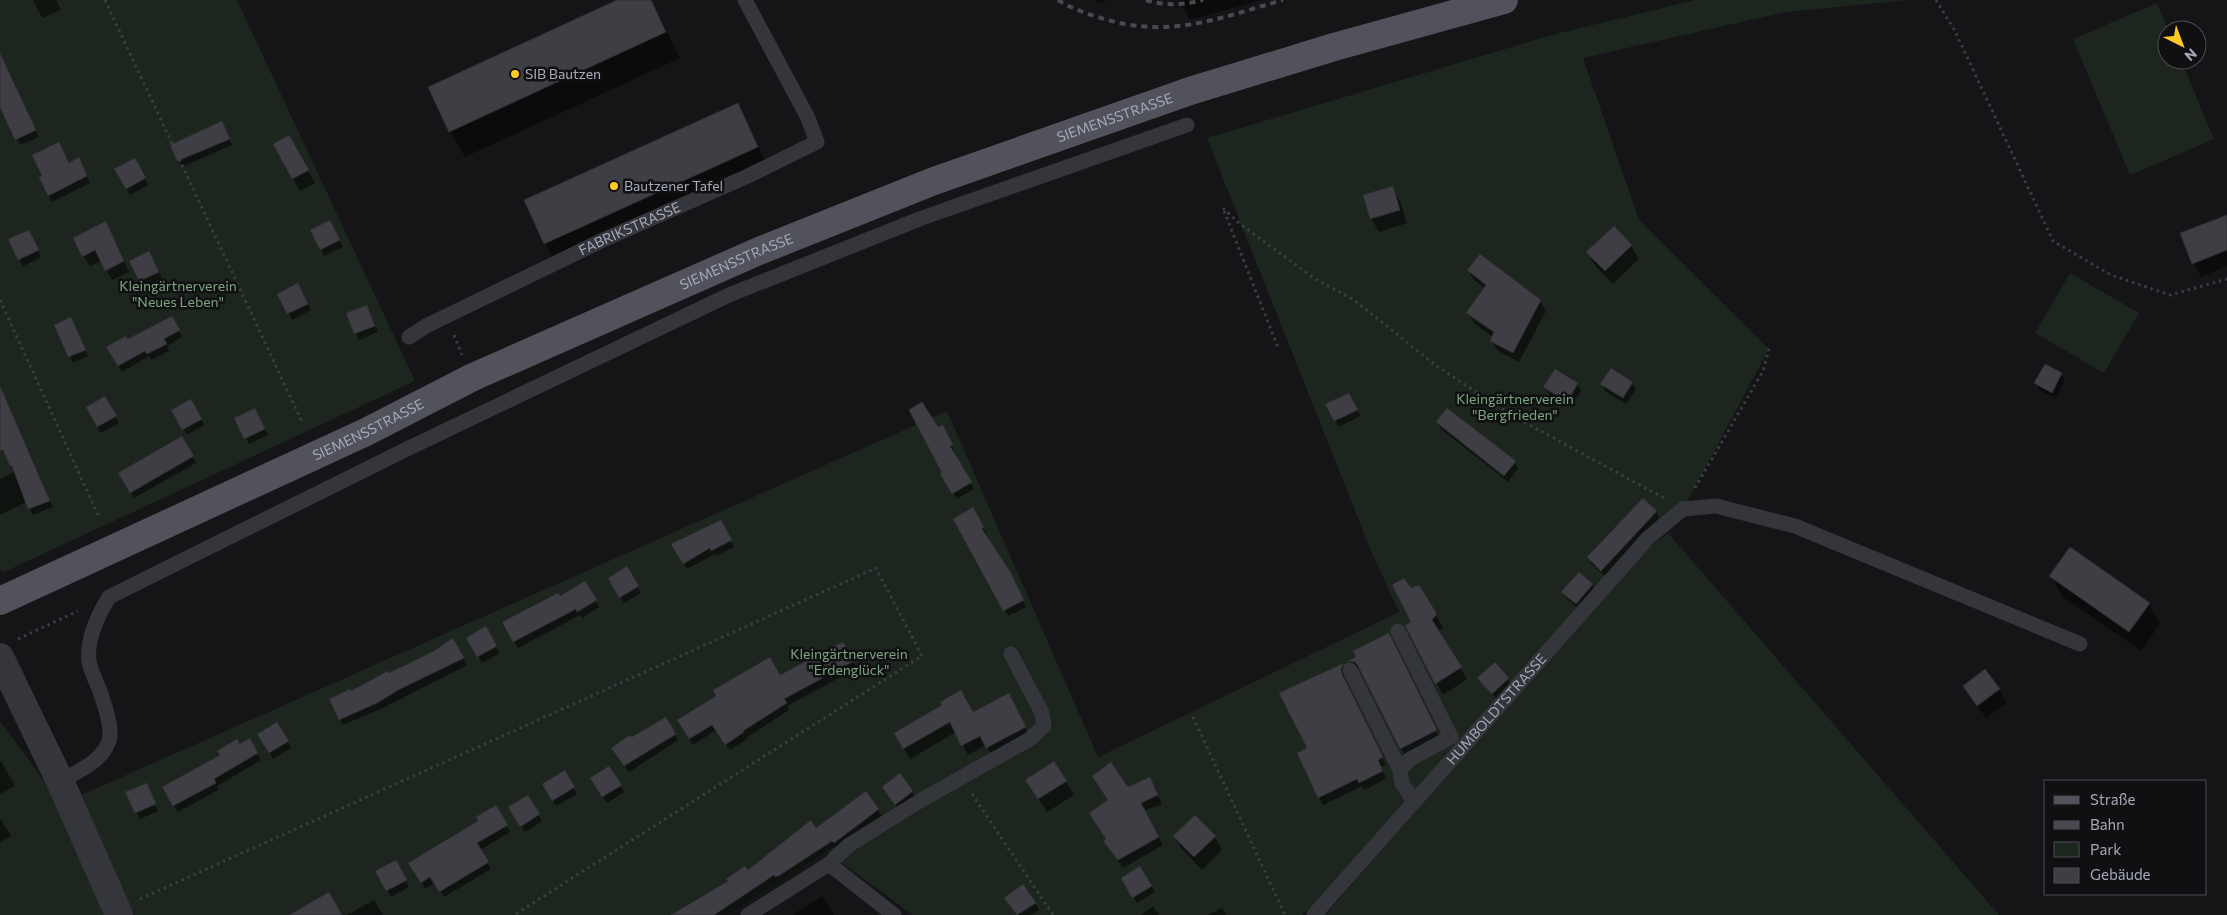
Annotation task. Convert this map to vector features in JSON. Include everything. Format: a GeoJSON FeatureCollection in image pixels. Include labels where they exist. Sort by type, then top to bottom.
{"type":"FeatureCollection","features":[{"type":"Feature","properties":{"kind":"main road","name":"SIEMENSSTRASSE"},"geometry":{"type":"LineString","coordinates":[[0,601],[366,432],[473,377],[760,251],[934,181],[1190,91],[1334,47],[1504,0]]}},
{"type":"Feature","properties":{"kind":"street"},"geometry":{"type":"LineString","coordinates":[[0,657],[60,781],[118,912]]}},
{"type":"Feature","properties":{"kind":"lane","name":"FABRIKSTRASSE"},"geometry":{"type":"LineString","coordinates":[[409,337],[426,326],[602,240],[748,176],[817,142],[808,118],[745,0]]}},
{"type":"Feature","properties":{"kind":"lane"},"geometry":{"type":"LineString","coordinates":[[60,781],[82,770],[104,751],[110,736],[105,707],[89,662],[91,639],[98,615],[109,597],[409,448],[729,295],[922,218],[1187,124]]}},
{"type":"Feature","properties":{"kind":"lane"},"geometry":{"type":"LineString","coordinates":[[1683,509],[1716,506],[1795,526],[2080,644]]}},
{"type":"Feature","properties":{"kind":"lane","name":"HUMBOLDTSTRASSE"},"geometry":{"type":"LineString","coordinates":[[1314,915],[1648,538],[1683,509]]}},
{"type":"Feature","properties":{"kind":"lane"},"geometry":{"type":"LineString","coordinates":[[1398,632],[1451,737],[1410,759],[1400,770]]}},
{"type":"Feature","properties":{"kind":"lane"},"geometry":{"type":"LineString","coordinates":[[748,915],[830,864],[849,845],[923,799],[962,779],[1030,739],[1044,726],[1042,713],[1011,654]]}},
{"type":"Feature","properties":{"kind":"lane"},"geometry":{"type":"LineString","coordinates":[[1350,670],[1400,770],[1402,783],[1414,802]]}},
{"type":"Feature","properties":{"kind":"lane"},"geometry":{"type":"LineString","coordinates":[[830,864],[894,915]]}},
{"type":"Feature","properties":{"kind":"path"},"geometry":{"type":"LineString","coordinates":[[105,0],[302,422]]}},
{"type":"Feature","properties":{"kind":"path"},"geometry":{"type":"LineString","coordinates":[[1936,0],[1955,31],[2053,241],[2111,275],[2170,295],[2227,279]]}},
{"type":"Feature","properties":{"kind":"path"},"geometry":{"type":"LineString","coordinates":[[1279,350],[1223,208],[1240,224],[1314,279],[1354,300],[1438,367],[1503,410],[1683,509],[1763,371],[1769,349]]}},
{"type":"Feature","properties":{"kind":"path"},"geometry":{"type":"LineString","coordinates":[[0,300],[100,519]]}},
{"type":"Feature","properties":{"kind":"path"},"geometry":{"type":"LineString","coordinates":[[446,316],[465,362]]}},
{"type":"Feature","properties":{"kind":"path"},"geometry":{"type":"LineString","coordinates":[[118,912],[876,568],[922,656],[514,915]]}},
{"type":"Feature","properties":{"kind":"path"},"geometry":{"type":"LineString","coordinates":[[27,634],[109,597]]}},
{"type":"Feature","properties":{"kind":"path"},"geometry":{"type":"LineString","coordinates":[[1193,717],[1285,915]]}},
{"type":"Feature","properties":{"kind":"path"},"geometry":{"type":"LineString","coordinates":[[962,779],[1053,915]]}},
{"type":"Feature","properties":{"kind":"green space","name":"Kleingärtnerverein \"Neues Leben\""},"geometry":{"type":"Polygon","coordinates":[[[0,0],[237,0],[415,381],[2,573],[0,568],[0,0]]]}},
{"type":"Feature","properties":{"kind":"green space","name":"Kleingärtnerverein \"Erdenglück\""},"geometry":{"type":"Polygon","coordinates":[[[1695,0],[1908,0],[1786,12],[1583,58],[1639,220],[1769,349],[1683,509],[1315,904],[1302,915],[913,915],[827,852],[726,915],[0,915],[0,721],[61,804],[947,411],[1098,757],[1399,612],[1371,551],[1207,138],[1552,35],[1695,0]]]}},
{"type":"Feature","properties":{"kind":"green space"},"geometry":{"type":"Polygon","coordinates":[[[2157,3],[2164,20],[2157,20],[2157,70],[2185,70],[2214,139],[2130,175],[2073,39],[2157,3]]]}},
{"type":"Feature","properties":{"kind":"green space"},"geometry":{"type":"Polygon","coordinates":[[[2070,273],[2139,313],[2104,373],[2035,333],[2070,273]]]}},
{"type":"Feature","properties":{"kind":"green space"},"geometry":{"type":"Polygon","coordinates":[[[1668,533],[1999,915],[1325,915],[1643,552],[1668,533]]]}},
{"type":"Feature","properties":{"kind":"building","name":"SIB Bautzen"},"geometry":{"type":"Polygon","coordinates":[[[617,0],[651,0],[666,32],[449,132],[428,87],[617,0]]]}},
{"type":"Feature","properties":{"kind":"building"},"geometry":{"type":"Polygon","coordinates":[[[0,53],[36,130],[15,140],[0,107],[0,53]]]}},
{"type":"Feature","properties":{"kind":"building","name":"Bautzener Tafel"},"geometry":{"type":"Polygon","coordinates":[[[738,103],[758,147],[544,244],[524,200],[738,103]]]}},
{"type":"Feature","properties":{"kind":"building"},"geometry":{"type":"Polygon","coordinates":[[[222,121],[230,139],[177,161],[170,145],[222,121]]]}},
{"type":"Feature","properties":{"kind":"building"},"geometry":{"type":"Polygon","coordinates":[[[289,135],[309,170],[292,179],[273,144],[289,135]]]}},
{"type":"Feature","properties":{"kind":"building"},"geometry":{"type":"Polygon","coordinates":[[[59,142],[69,163],[79,157],[87,176],[48,196],[39,177],[42,176],[32,155],[59,142]]]}},
{"type":"Feature","properties":{"kind":"building"},"geometry":{"type":"Polygon","coordinates":[[[135,158],[146,178],[126,189],[114,169],[135,158]]]}},
{"type":"Feature","properties":{"kind":"building"},"geometry":{"type":"Polygon","coordinates":[[[1393,186],[1400,210],[1370,219],[1363,195],[1393,186]]]}},
{"type":"Feature","properties":{"kind":"building"},"geometry":{"type":"Polygon","coordinates":[[[2227,215],[2227,250],[2192,264],[2180,233],[2227,215]]]}},
{"type":"Feature","properties":{"kind":"building"},"geometry":{"type":"Polygon","coordinates":[[[330,220],[340,240],[320,250],[310,230],[330,220]]]}},
{"type":"Feature","properties":{"kind":"building"},"geometry":{"type":"Polygon","coordinates":[[[106,221],[124,261],[105,271],[95,250],[82,257],[73,238],[106,221]]]}},
{"type":"Feature","properties":{"kind":"building"},"geometry":{"type":"Polygon","coordinates":[[[1614,226],[1632,245],[1605,271],[1586,252],[1614,226]]]}},
{"type":"Feature","properties":{"kind":"building"},"geometry":{"type":"Polygon","coordinates":[[[29,230],[39,250],[18,260],[8,239],[29,230]]]}},
{"type":"Feature","properties":{"kind":"building"},"geometry":{"type":"Polygon","coordinates":[[[149,251],[159,272],[139,281],[129,261],[149,251]]]}},
{"type":"Feature","properties":{"kind":"building"},"geometry":{"type":"Polygon","coordinates":[[[1480,254],[1541,300],[1513,353],[1490,341],[1494,332],[1466,313],[1486,285],[1467,270],[1480,254]]]}},
{"type":"Feature","properties":{"kind":"building"},"geometry":{"type":"Polygon","coordinates":[[[298,283],[308,304],[287,314],[277,294],[298,283]]]}},
{"type":"Feature","properties":{"kind":"building"},"geometry":{"type":"Polygon","coordinates":[[[367,305],[375,326],[354,334],[346,313],[367,305]]]}},
{"type":"Feature","properties":{"kind":"building"},"geometry":{"type":"Polygon","coordinates":[[[172,316],[180,330],[164,339],[167,344],[147,354],[145,351],[118,366],[106,347],[126,336],[128,339],[172,316]]]}},
{"type":"Feature","properties":{"kind":"building"},"geometry":{"type":"Polygon","coordinates":[[[71,317],[86,350],[68,357],[54,325],[71,317]]]}},
{"type":"Feature","properties":{"kind":"building"},"geometry":{"type":"Polygon","coordinates":[[[2045,364],[2062,373],[2052,393],[2034,383],[2045,364]]]}},
{"type":"Feature","properties":{"kind":"building"},"geometry":{"type":"Polygon","coordinates":[[[1611,368],[1633,382],[1623,398],[1600,384],[1611,368]]]}},
{"type":"Feature","properties":{"kind":"building"},"geometry":{"type":"Polygon","coordinates":[[[1555,369],[1578,383],[1567,402],[1543,387],[1555,369]]]}},
{"type":"Feature","properties":{"kind":"building"},"geometry":{"type":"Polygon","coordinates":[[[0,386],[50,501],[28,509],[12,466],[10,466],[3,450],[0,450],[0,386]]]}},
{"type":"Feature","properties":{"kind":"building"},"geometry":{"type":"Polygon","coordinates":[[[1349,393],[1358,410],[1334,421],[1325,404],[1349,393]]]}},
{"type":"Feature","properties":{"kind":"building"},"geometry":{"type":"Polygon","coordinates":[[[105,396],[117,416],[97,427],[86,407],[105,396]]]}},
{"type":"Feature","properties":{"kind":"building"},"geometry":{"type":"Polygon","coordinates":[[[191,399],[202,419],[182,430],[171,410],[191,399]]]}},
{"type":"Feature","properties":{"kind":"building"},"geometry":{"type":"Polygon","coordinates":[[[922,402],[938,427],[943,425],[953,445],[950,446],[972,482],[952,494],[940,474],[942,473],[909,410],[922,402]]]}},
{"type":"Feature","properties":{"kind":"building"},"geometry":{"type":"Polygon","coordinates":[[[255,408],[265,429],[244,439],[234,418],[255,408]]]}},
{"type":"Feature","properties":{"kind":"building"},"geometry":{"type":"Polygon","coordinates":[[[1447,408],[1516,461],[1504,476],[1436,422],[1447,408]]]}},
{"type":"Feature","properties":{"kind":"building"},"geometry":{"type":"Polygon","coordinates":[[[182,436],[194,456],[130,493],[118,473],[182,436]]]}},
{"type":"Feature","properties":{"kind":"building"},"geometry":{"type":"Polygon","coordinates":[[[1643,498],[1657,511],[1601,571],[1587,557],[1643,498]]]}},
{"type":"Feature","properties":{"kind":"building"},"geometry":{"type":"Polygon","coordinates":[[[973,507],[984,527],[982,529],[1011,573],[1024,600],[1003,611],[953,519],[973,507]]]}},
{"type":"Feature","properties":{"kind":"building"},"geometry":{"type":"Polygon","coordinates":[[[721,520],[732,540],[711,551],[710,548],[683,564],[671,544],[721,520]]]}},
{"type":"Feature","properties":{"kind":"building"},"geometry":{"type":"Polygon","coordinates":[[[2070,547],[2150,603],[2129,632],[2049,576],[2070,547]]]}},
{"type":"Feature","properties":{"kind":"building"},"geometry":{"type":"Polygon","coordinates":[[[627,566],[639,586],[619,598],[608,578],[627,566]]]}},
{"type":"Feature","properties":{"kind":"building"},"geometry":{"type":"Polygon","coordinates":[[[1579,572],[1593,584],[1576,604],[1561,592],[1579,572]]]}},
{"type":"Feature","properties":{"kind":"building"},"geometry":{"type":"Polygon","coordinates":[[[1404,578],[1411,588],[1419,585],[1437,614],[1432,620],[1462,667],[1435,684],[1405,625],[1411,622],[1392,585],[1404,578]]]}},
{"type":"Feature","properties":{"kind":"building"},"geometry":{"type":"Polygon","coordinates":[[[585,581],[597,600],[577,612],[576,609],[513,642],[502,622],[558,593],[560,596],[585,581]]]}},
{"type":"Feature","properties":{"kind":"building"},"geometry":{"type":"Polygon","coordinates":[[[486,626],[497,646],[477,657],[466,638],[486,626]]]}},
{"type":"Feature","properties":{"kind":"building"},"geometry":{"type":"Polygon","coordinates":[[[1389,633],[1437,730],[1400,749],[1358,666],[1355,662],[1348,661],[1356,657],[1353,651],[1389,633]]]}},
{"type":"Feature","properties":{"kind":"building"},"geometry":{"type":"Polygon","coordinates":[[[453,638],[464,658],[398,690],[379,702],[339,720],[329,699],[350,689],[351,691],[388,671],[389,673],[434,651],[453,638]]]}},
{"type":"Feature","properties":{"kind":"building"},"geometry":{"type":"Polygon","coordinates":[[[843,642],[854,661],[784,699],[787,703],[725,745],[712,725],[689,739],[677,720],[716,696],[713,690],[770,657],[780,675],[843,642]]]}},
{"type":"Feature","properties":{"kind":"building"},"geometry":{"type":"Polygon","coordinates":[[[1495,662],[1509,678],[1492,694],[1477,678],[1495,662]]]}},
{"type":"Feature","properties":{"kind":"building"},"geometry":{"type":"Polygon","coordinates":[[[1344,663],[1341,669],[1342,674],[1383,757],[1378,760],[1383,771],[1359,783],[1357,779],[1318,798],[1297,753],[1307,748],[1279,693],[1344,663]]]}},
{"type":"Feature","properties":{"kind":"building"},"geometry":{"type":"Polygon","coordinates":[[[1985,669],[2000,689],[1977,706],[1963,686],[1985,669]]]}},
{"type":"Feature","properties":{"kind":"building"},"geometry":{"type":"Polygon","coordinates":[[[961,690],[973,712],[1009,693],[1026,727],[986,748],[980,736],[961,746],[950,722],[903,749],[894,733],[942,705],[940,702],[961,690]]]}},
{"type":"Feature","properties":{"kind":"building"},"geometry":{"type":"Polygon","coordinates":[[[666,717],[676,734],[624,766],[611,748],[630,735],[632,737],[666,717]]]}},
{"type":"Feature","properties":{"kind":"building"},"geometry":{"type":"Polygon","coordinates":[[[277,722],[289,741],[269,753],[257,734],[277,722]]]}},
{"type":"Feature","properties":{"kind":"building"},"geometry":{"type":"Polygon","coordinates":[[[250,738],[258,753],[214,779],[216,783],[173,806],[162,787],[220,755],[217,751],[237,739],[240,744],[250,738]]]}},
{"type":"Feature","properties":{"kind":"building"},"geometry":{"type":"Polygon","coordinates":[[[1054,761],[1067,781],[1038,799],[1025,780],[1054,761]]]}},
{"type":"Feature","properties":{"kind":"building"},"geometry":{"type":"Polygon","coordinates":[[[1111,762],[1128,787],[1150,777],[1158,795],[1141,803],[1159,837],[1118,860],[1103,841],[1106,839],[1089,813],[1108,800],[1092,776],[1111,762]]]}},
{"type":"Feature","properties":{"kind":"building"},"geometry":{"type":"Polygon","coordinates":[[[609,766],[622,785],[602,797],[590,778],[609,766]]]}},
{"type":"Feature","properties":{"kind":"building"},"geometry":{"type":"Polygon","coordinates":[[[565,770],[575,787],[552,801],[542,784],[565,770]]]}},
{"type":"Feature","properties":{"kind":"building"},"geometry":{"type":"Polygon","coordinates":[[[900,773],[913,791],[895,805],[882,787],[900,773]]]}},
{"type":"Feature","properties":{"kind":"building"},"geometry":{"type":"Polygon","coordinates":[[[147,783],[156,804],[135,813],[125,792],[147,783]]]}},
{"type":"Feature","properties":{"kind":"building"},"geometry":{"type":"Polygon","coordinates":[[[866,791],[879,809],[834,843],[832,841],[780,875],[775,877],[774,875],[714,915],[671,915],[728,881],[726,879],[745,866],[748,870],[811,820],[816,828],[866,791]]]}},
{"type":"Feature","properties":{"kind":"building"},"geometry":{"type":"Polygon","coordinates":[[[528,795],[540,814],[520,827],[508,807],[528,795]]]}},
{"type":"Feature","properties":{"kind":"building"},"geometry":{"type":"Polygon","coordinates":[[[496,805],[508,825],[477,843],[489,862],[439,892],[430,877],[421,883],[408,863],[478,821],[476,817],[496,805]]]}},
{"type":"Feature","properties":{"kind":"building"},"geometry":{"type":"Polygon","coordinates":[[[1195,815],[1216,836],[1194,857],[1173,836],[1195,815]]]}},
{"type":"Feature","properties":{"kind":"building"},"geometry":{"type":"Polygon","coordinates":[[[396,860],[407,880],[386,891],[375,871],[396,860]]]}},
{"type":"Feature","properties":{"kind":"building"},"geometry":{"type":"Polygon","coordinates":[[[1140,866],[1152,886],[1132,898],[1121,878],[1140,866]]]}},
{"type":"Feature","properties":{"kind":"building"},"geometry":{"type":"Polygon","coordinates":[[[1023,884],[1036,903],[1017,915],[1004,898],[1023,884]]]}},
{"type":"Feature","properties":{"kind":"building"},"geometry":{"type":"Polygon","coordinates":[[[329,892],[342,915],[289,915],[329,892]]]}},
{"type":"Feature","properties":{"kind":"railway"},"geometry":{"type":"LineString","coordinates":[[1058,0],[1074,9],[1104,19],[1128,25],[1151,27],[1195,24],[1283,0]]}},
{"type":"Feature","properties":{"kind":"railway"},"geometry":{"type":"LineString","coordinates":[[1146,0],[1174,4],[1203,0]]}},
{"type":"Feature","properties":{"kind":"place","name":"SIB Bautzen"},"geometry":{"type":"Point","coordinates":[515,74]}},
{"type":"Feature","properties":{"kind":"place","name":"Bautzener Tafel"},"geometry":{"type":"Point","coordinates":[614,186]}},
{"type":"Feature","properties":{"kind":"park label","name":"Kleingärtnerverein \"Bergfrieden\""},"geometry":{"type":"Point","coordinates":[1515,408]}}]}
